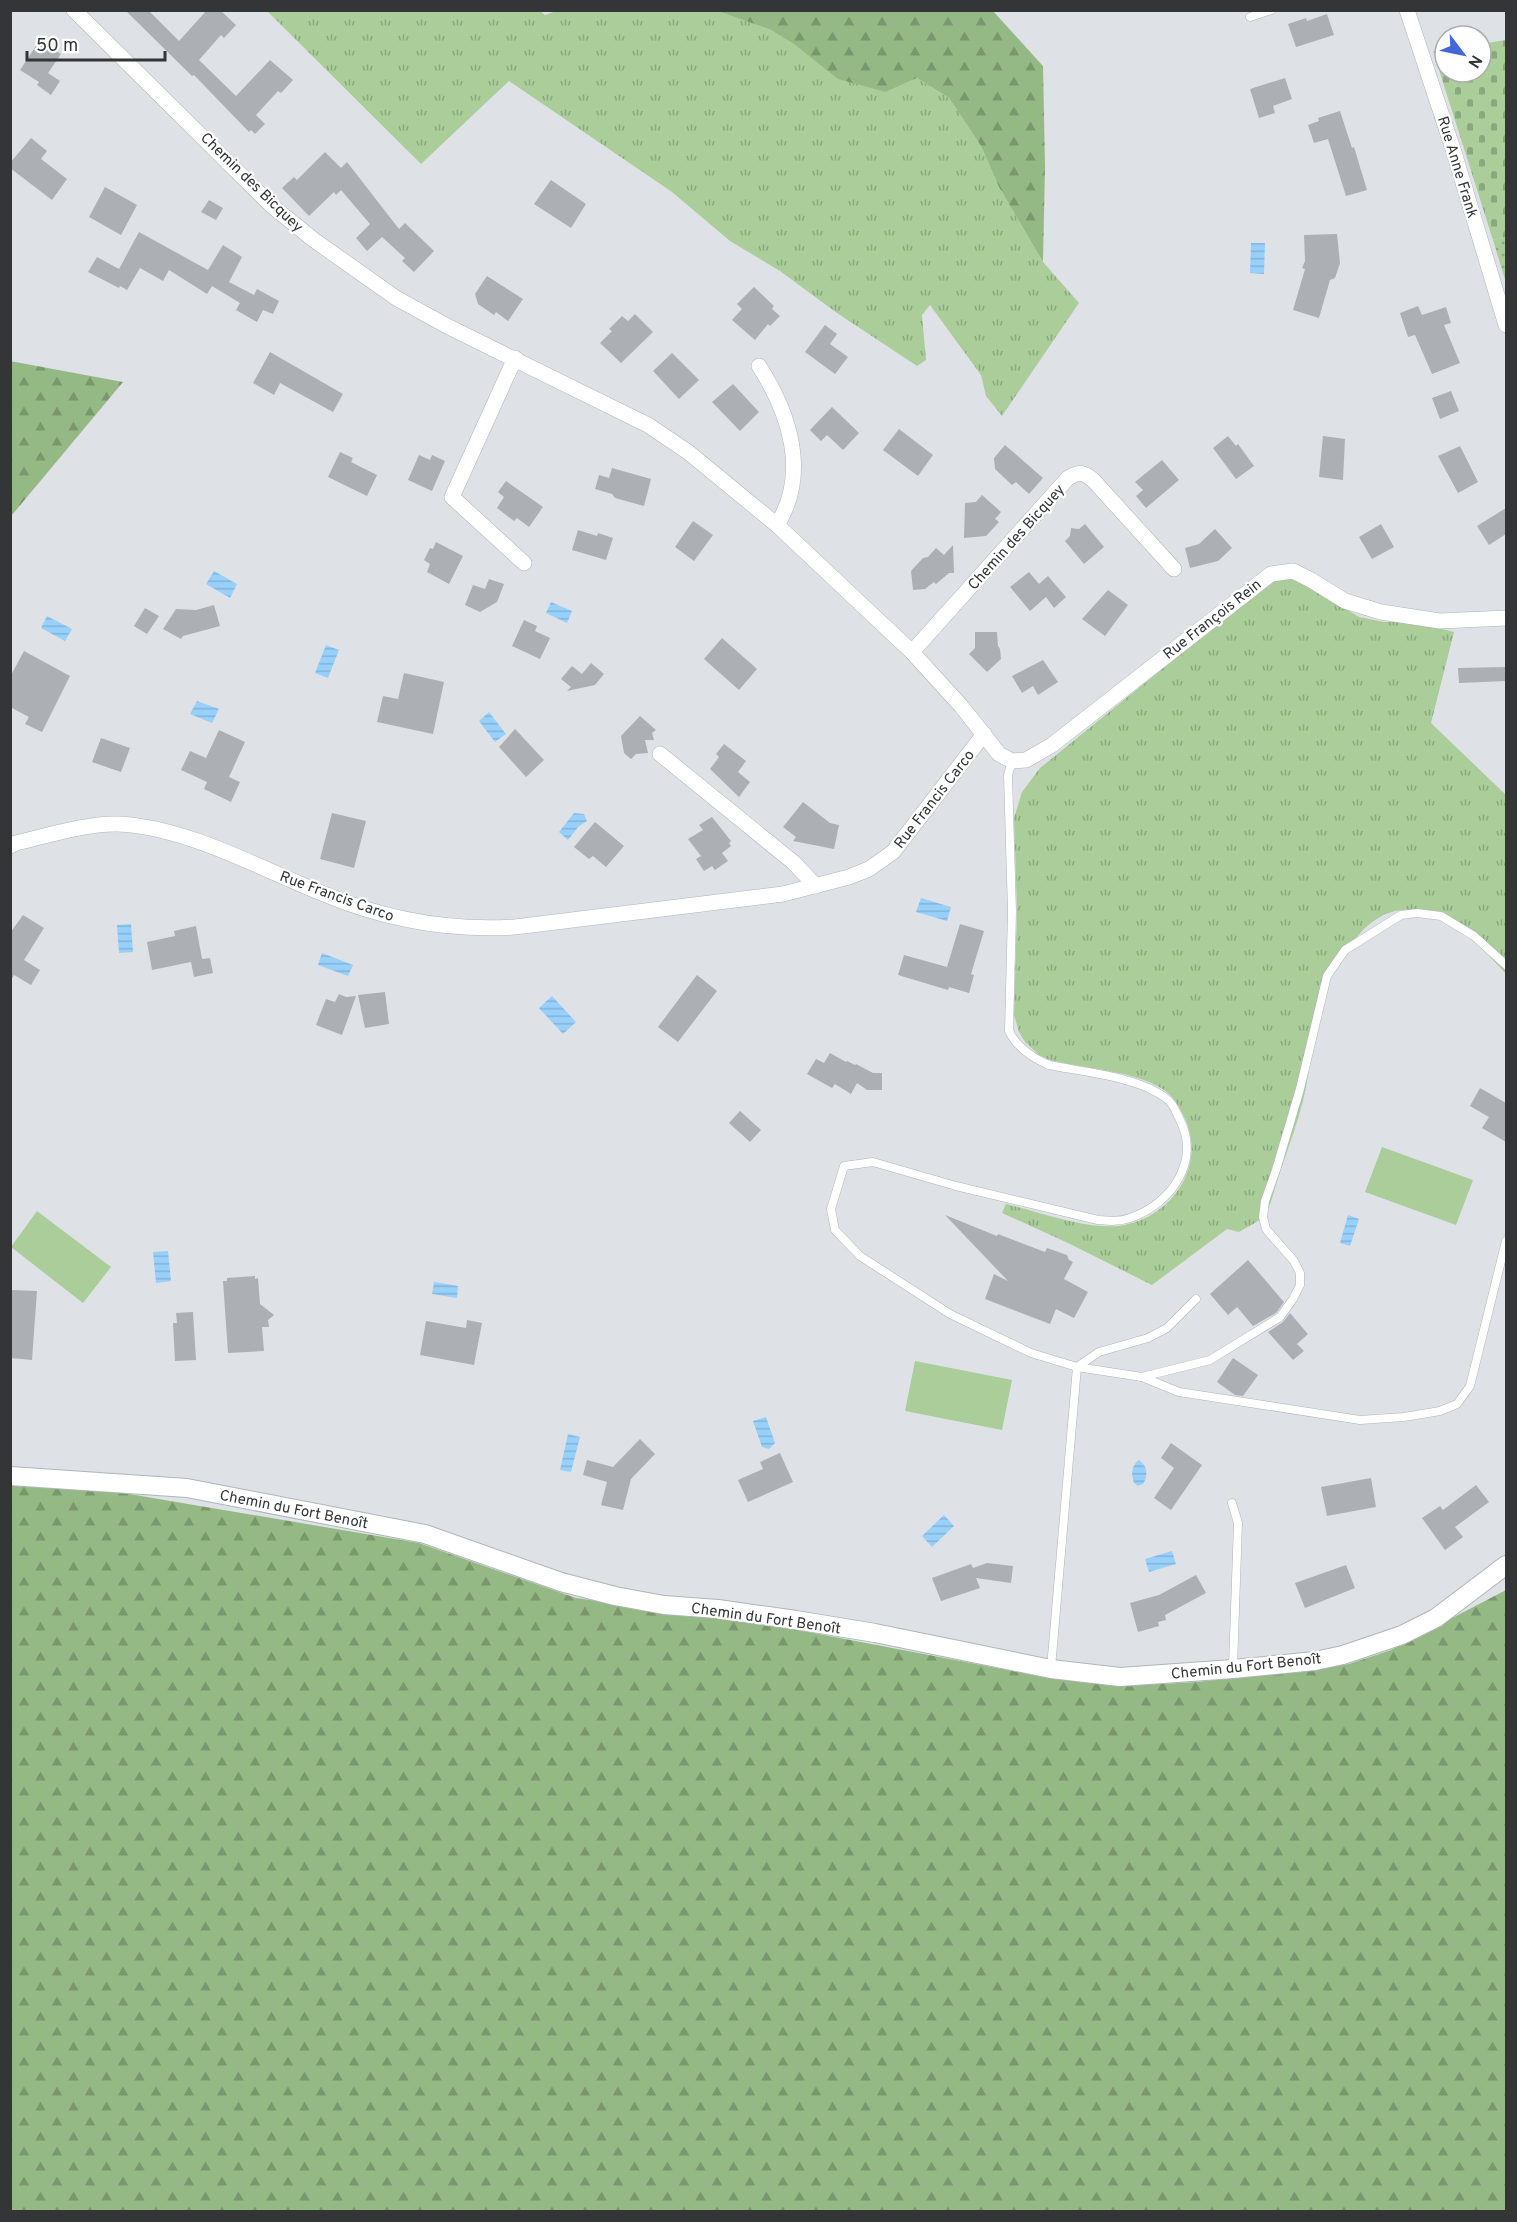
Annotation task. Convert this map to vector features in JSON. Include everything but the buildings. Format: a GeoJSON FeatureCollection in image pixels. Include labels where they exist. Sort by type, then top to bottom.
{"type":"FeatureCollection","features":[{"type":"Feature","properties":{"kind":"street","name":"Chemin des Bicquey"},"geometry":{"type":"LineString","coordinates":[[74,10],[272,206],[314,240],[396,298],[648,425],[688,452],[777,525],[912,652],[962,707],[999,754],[1012,761]]}},
{"type":"Feature","properties":{"kind":"street","name":"Rue Anne Frank"},"geometry":{"type":"LineString","coordinates":[[1407,10],[1453,148],[1506,326]]}},
{"type":"Feature","properties":{"kind":"street"},"geometry":{"type":"LineString","coordinates":[[515,358],[452,497],[524,563]]}},
{"type":"Feature","properties":{"kind":"street"},"geometry":{"type":"LineString","coordinates":[[759,366],[770,382],[783,412],[792,447],[793,488],[788,507],[777,525]]}},
{"type":"Feature","properties":{"kind":"street","name":"Chemin des Bicquey"},"geometry":{"type":"LineString","coordinates":[[912,652],[1068,478],[1076,473],[1086,473],[1174,569]]}},
{"type":"Feature","properties":{"kind":"street","name":"Rue François Rein"},"geometry":{"type":"LineString","coordinates":[[1012,761],[1026,760],[1052,745],[1271,574],[1293,571],[1345,601],[1381,612],[1440,621],[1506,618]]}},
{"type":"Feature","properties":{"kind":"street","name":"Rue Francis Carco"},"geometry":{"type":"LineString","coordinates":[[10,846],[70,830],[117,824],[160,830],[195,840],[326,896],[405,920],[488,929],[527,926],[783,894],[849,878],[869,869],[893,852],[984,734]]}},
{"type":"Feature","properties":{"kind":"street"},"geometry":{"type":"LineString","coordinates":[[660,754],[793,862],[816,886]]}},
{"type":"Feature","properties":{"kind":"street","name":"Chemin du Fort Benoît"},"geometry":{"type":"LineString","coordinates":[[10,1476],[187,1488],[425,1534],[561,1582],[615,1596],[664,1605],[796,1620],[875,1633],[1051,1669],[1120,1677],[1315,1661],[1343,1655],[1377,1645],[1436,1618],[1506,1565]]}},
{"type":"Feature","properties":{"kind":"lane"},"geometry":{"type":"LineString","coordinates":[[1250,17],[1271,10]]}},
{"type":"Feature","properties":{"kind":"lane"},"geometry":{"type":"LineString","coordinates":[[1012,761],[1008,775],[1012,912],[1009,1031],[1014,1041],[1036,1059],[1049,1065],[1142,1084],[1169,1100],[1183,1126],[1188,1142],[1187,1160],[1181,1177],[1158,1203],[1130,1218],[1115,1221],[1098,1220],[956,1186],[873,1162],[844,1166],[831,1209],[835,1230],[860,1256],[950,1314],[1031,1353],[1077,1366],[1142,1377],[1179,1392],[1360,1420],[1404,1417],[1440,1411],[1457,1404],[1470,1386],[1506,1241]]}},
{"type":"Feature","properties":{"kind":"lane"},"geometry":{"type":"LineString","coordinates":[[1142,1377],[1210,1360],[1236,1345],[1280,1317],[1300,1285],[1300,1273],[1294,1261],[1266,1229],[1263,1216],[1265,1201],[1300,1089],[1327,976],[1345,950],[1401,915],[1417,913],[1441,916],[1474,936],[1506,964]]}},
{"type":"Feature","properties":{"kind":"lane"},"geometry":{"type":"LineString","coordinates":[[1077,1366],[1099,1352],[1148,1338],[1167,1328],[1196,1299]]}},
{"type":"Feature","properties":{"kind":"lane"},"geometry":{"type":"LineString","coordinates":[[1051,1669],[1077,1366]]}},
{"type":"Feature","properties":{"kind":"lane"},"geometry":{"type":"LineString","coordinates":[[1232,1503],[1238,1523],[1233,1669]]}},
{"type":"Feature","properties":{"kind":"green space"},"geometry":{"type":"Polygon","coordinates":[[[539,10],[545,15],[559,10],[719,11],[771,30],[886,92],[917,78],[949,98],[981,146],[999,187],[1043,262],[1079,303],[1002,416],[986,396],[981,375],[930,305],[922,315],[926,360],[917,366],[837,313],[780,271],[730,241],[672,192],[509,81],[421,164],[267,11],[539,10]]]}},
{"type":"Feature","properties":{"kind":"green space"},"geometry":{"type":"Polygon","coordinates":[[[718,11],[993,11],[1043,66],[1045,167],[1043,262],[999,187],[981,146],[949,98],[917,78],[886,92],[838,79],[794,44],[771,30],[718,11]]]}},
{"type":"Feature","properties":{"kind":"green space"},"geometry":{"type":"Polygon","coordinates":[[[1506,40],[1506,237],[1493,240],[1443,84],[1493,84],[1493,42],[1506,40]]]}},
{"type":"Feature","properties":{"kind":"green space"},"geometry":{"type":"Polygon","coordinates":[[[1506,237],[1506,283],[1493,240],[1506,237]]]}},
{"type":"Feature","properties":{"kind":"green space"},"geometry":{"type":"Polygon","coordinates":[[[10,361],[123,382],[12,515],[10,514],[10,361]]]}},
{"type":"Feature","properties":{"kind":"green space"},"geometry":{"type":"Polygon","coordinates":[[[1283,571],[1359,617],[1384,622],[1412,622],[1454,632],[1431,723],[1506,795],[1506,974],[1472,940],[1433,915],[1413,910],[1393,912],[1373,922],[1349,947],[1330,979],[1317,1024],[1300,1113],[1265,1214],[1239,1232],[1227,1229],[1152,1285],[1002,1213],[1006,1204],[1091,1225],[1118,1226],[1138,1221],[1155,1212],[1170,1200],[1181,1185],[1189,1168],[1192,1150],[1189,1130],[1179,1106],[1168,1093],[1157,1086],[1128,1075],[1050,1060],[1039,1055],[1025,1042],[1019,1032],[1014,1015],[1017,912],[1014,818],[1022,792],[1040,768],[1283,571]]]}},
{"type":"Feature","properties":{"kind":"green space"},"geometry":{"type":"Polygon","coordinates":[[[1382,1147],[1473,1180],[1456,1225],[1365,1192],[1382,1147]]]}},
{"type":"Feature","properties":{"kind":"green space"},"geometry":{"type":"Polygon","coordinates":[[[37,1211],[111,1267],[83,1303],[11,1247],[37,1211]]]}},
{"type":"Feature","properties":{"kind":"green space"},"geometry":{"type":"Polygon","coordinates":[[[915,1361],[1012,1380],[1002,1430],[905,1411],[915,1361]]]}},
{"type":"Feature","properties":{"kind":"green space"},"geometry":{"type":"Polygon","coordinates":[[[11,1486],[88,1487],[419,1543],[576,1598],[798,1630],[1039,1676],[1143,1685],[1197,1682],[1349,1664],[1391,1650],[1506,1590],[1506,2211],[11,2212],[11,1486]]]}},
{"type":"Feature","properties":{"kind":"water"},"geometry":{"type":"Polygon","coordinates":[[[1251,243],[1265,243],[1264,274],[1250,273],[1251,243]]]}},
{"type":"Feature","properties":{"kind":"water"},"geometry":{"type":"Polygon","coordinates":[[[214,571],[237,584],[230,598],[206,584],[214,571]]]}},
{"type":"Feature","properties":{"kind":"water"},"geometry":{"type":"Polygon","coordinates":[[[551,602],[572,611],[567,623],[546,613],[551,602]]]}},
{"type":"Feature","properties":{"kind":"water"},"geometry":{"type":"Polygon","coordinates":[[[47,616],[72,629],[65,641],[41,628],[47,616]]]}},
{"type":"Feature","properties":{"kind":"water"},"geometry":{"type":"Polygon","coordinates":[[[326,645],[339,650],[328,678],[315,673],[326,645]]]}},
{"type":"Feature","properties":{"kind":"water"},"geometry":{"type":"Polygon","coordinates":[[[197,701],[219,709],[212,723],[190,714],[197,701]]]}},
{"type":"Feature","properties":{"kind":"water"},"geometry":{"type":"Polygon","coordinates":[[[489,712],[506,734],[495,742],[479,721],[489,712]]]}},
{"type":"Feature","properties":{"kind":"water"},"geometry":{"type":"Polygon","coordinates":[[[574,813],[584,814],[587,821],[579,826],[568,840],[559,832],[574,813]]]}},
{"type":"Feature","properties":{"kind":"water"},"geometry":{"type":"Polygon","coordinates":[[[921,898],[951,907],[947,921],[916,912],[921,898]]]}},
{"type":"Feature","properties":{"kind":"water"},"geometry":{"type":"Polygon","coordinates":[[[131,924],[133,952],[119,953],[117,925],[131,924]]]}},
{"type":"Feature","properties":{"kind":"water"},"geometry":{"type":"Polygon","coordinates":[[[322,953],[353,965],[348,976],[318,965],[322,953]]]}},
{"type":"Feature","properties":{"kind":"water"},"geometry":{"type":"Polygon","coordinates":[[[552,996],[576,1022],[563,1034],[539,1008],[552,996]]]}},
{"type":"Feature","properties":{"kind":"water"},"geometry":{"type":"Polygon","coordinates":[[[1348,1215],[1359,1219],[1350,1246],[1340,1243],[1348,1215]]]}},
{"type":"Feature","properties":{"kind":"water"},"geometry":{"type":"Polygon","coordinates":[[[168,1251],[171,1281],[156,1283],[153,1252],[168,1251]]]}},
{"type":"Feature","properties":{"kind":"water"},"geometry":{"type":"Polygon","coordinates":[[[434,1282],[458,1286],[457,1298],[432,1294],[434,1282]]]}},
{"type":"Feature","properties":{"kind":"water"},"geometry":{"type":"Polygon","coordinates":[[[766,1417],[775,1443],[769,1449],[762,1447],[753,1421],[766,1417]]]}},
{"type":"Feature","properties":{"kind":"water"},"geometry":{"type":"Polygon","coordinates":[[[568,1434],[580,1437],[571,1472],[560,1470],[568,1434]]]}},
{"type":"Feature","properties":{"kind":"water"},"geometry":{"type":"Polygon","coordinates":[[[1139,1460],[1146,1468],[1146,1478],[1143,1484],[1138,1486],[1134,1483],[1132,1473],[1134,1465],[1139,1460]]]}},
{"type":"Feature","properties":{"kind":"water"},"geometry":{"type":"Polygon","coordinates":[[[944,1515],[954,1526],[932,1547],[922,1536],[944,1515]]]}},
{"type":"Feature","properties":{"kind":"water"},"geometry":{"type":"Polygon","coordinates":[[[1172,1551],[1176,1564],[1149,1572],[1145,1559],[1172,1551]]]}}]}
